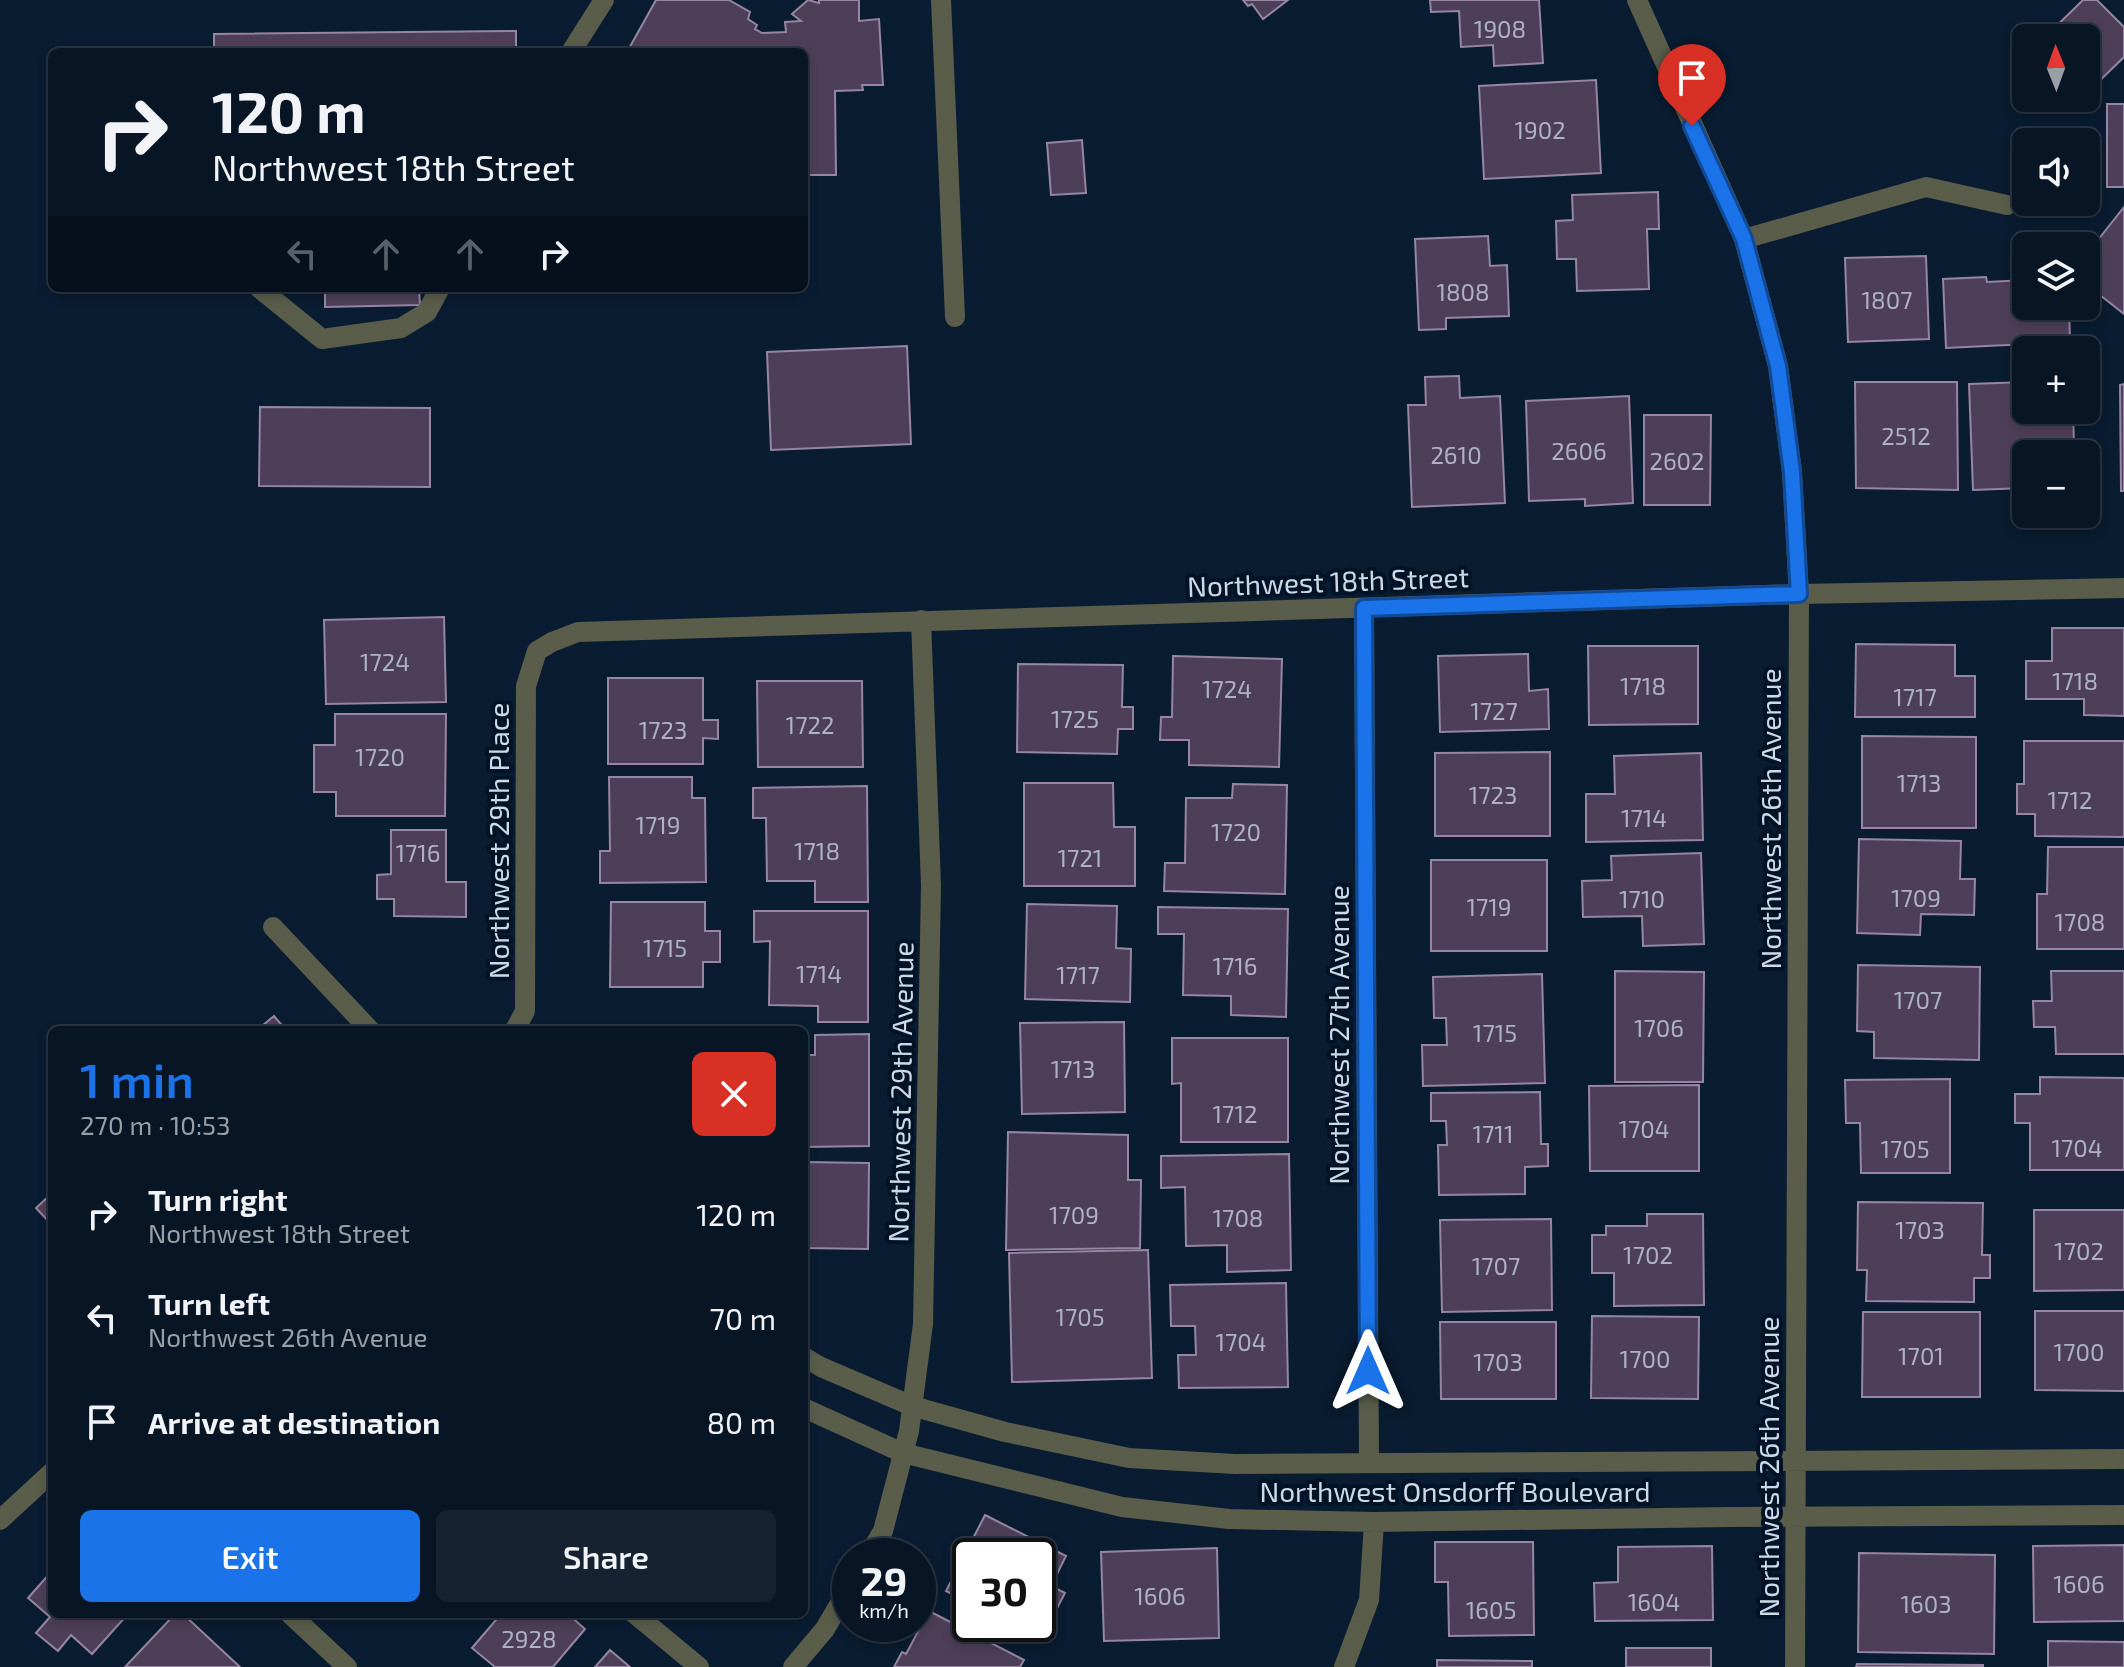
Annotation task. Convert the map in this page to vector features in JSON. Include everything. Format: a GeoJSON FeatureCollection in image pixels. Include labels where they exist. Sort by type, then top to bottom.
{"type":"FeatureCollection","features":[{"type":"Feature","properties":{"kind":"street"},"geometry":{"type":"LineString","coordinates":[[574,48],[604,0]]}},
{"type":"Feature","properties":{"kind":"street"},"geometry":{"type":"LineString","coordinates":[[941,0],[955,317]]}},
{"type":"Feature","properties":{"kind":"street","name":"Northwest 26th Avenue"},"geometry":{"type":"LineString","coordinates":[[1637,0],[1744,239],[1778,366],[1792,472],[1799,594],[1795,1667]]}},
{"type":"Feature","properties":{"kind":"street"},"geometry":{"type":"LineString","coordinates":[[1744,239],[1926,187],[2007,205]]}},
{"type":"Feature","properties":{"kind":"street"},"geometry":{"type":"LineString","coordinates":[[264,292],[322,339],[401,328],[427,312],[438,292]]}},
{"type":"Feature","properties":{"kind":"street","name":"Northwest 18th Street"},"geometry":{"type":"LineString","coordinates":[[537,651],[578,632],[1799,594],[2124,588]]}},
{"type":"Feature","properties":{"kind":"street","name":"Northwest 27th Avenue"},"geometry":{"type":"LineString","coordinates":[[1364,608],[1369,1461]]}},
{"type":"Feature","properties":{"kind":"street","name":"Northwest 29th Avenue"},"geometry":{"type":"LineString","coordinates":[[879,1538],[903,1453],[923,1324],[931,885],[921,620]]}},
{"type":"Feature","properties":{"kind":"street","name":"Northwest 29th Place"},"geometry":{"type":"LineString","coordinates":[[517,1026],[525,1011],[526,686],[537,651]]}},
{"type":"Feature","properties":{"kind":"street"},"geometry":{"type":"LineString","coordinates":[[273,927],[366,1026]]}},
{"type":"Feature","properties":{"kind":"street","name":"Northwest Onsdorff Boulevard"},"geometry":{"type":"LineString","coordinates":[[808,1359],[912,1406],[1005,1432],[1129,1458],[1235,1464],[2124,1459]]}},
{"type":"Feature","properties":{"kind":"street","name":"Northwest Onsdorff Boulevard"},"geometry":{"type":"LineString","coordinates":[[808,1410],[903,1453],[1122,1507],[1229,1519],[1374,1522],[2124,1515]]}},
{"type":"Feature","properties":{"kind":"street"},"geometry":{"type":"LineString","coordinates":[[0,1520],[48,1476]]}},
{"type":"Feature","properties":{"kind":"street"},"geometry":{"type":"LineString","coordinates":[[1344,1667],[1369,1600],[1374,1522]]}},
{"type":"Feature","properties":{"kind":"street"},"geometry":{"type":"LineString","coordinates":[[793,1667],[832,1617]]}},
{"type":"Feature","properties":{"kind":"street"},"geometry":{"type":"LineString","coordinates":[[294,1618],[347,1667]]}},
{"type":"Feature","properties":{"kind":"street"},"geometry":{"type":"LineString","coordinates":[[640,1618],[699,1667]]}},
{"type":"Feature","properties":{"kind":"building"},"geometry":{"type":"Polygon","coordinates":[[[656,0],[729,0],[750,12],[748,19],[762,33],[786,32],[785,22],[801,21],[792,14],[808,0],[819,3],[819,0],[859,0],[859,21],[879,19],[883,85],[862,85],[863,90],[835,91],[836,175],[808,175],[808,48],[629,48],[656,0]]]}},
{"type":"Feature","properties":{"kind":"building"},"geometry":{"type":"Polygon","coordinates":[[[1243,0],[1288,0],[1263,19],[1252,4],[1248,6],[1243,0]]]}},
{"type":"Feature","properties":{"kind":"building"},"geometry":{"type":"Polygon","coordinates":[[[1430,0],[1539,0],[1543,63],[1494,66],[1493,45],[1461,47],[1459,11],[1431,12],[1430,0]]]}},
{"type":"Feature","properties":{"kind":"building"},"geometry":{"type":"Polygon","coordinates":[[[2083,0],[2097,0],[2124,27],[2124,57],[2100,80],[2100,24],[2058,24],[2083,0]]]}},
{"type":"Feature","properties":{"kind":"building"},"geometry":{"type":"Polygon","coordinates":[[[516,31],[516,48],[214,48],[214,34],[516,31]]]}},
{"type":"Feature","properties":{"kind":"building"},"geometry":{"type":"Polygon","coordinates":[[[1596,80],[1601,173],[1484,179],[1479,86],[1596,80]]]}},
{"type":"Feature","properties":{"kind":"building"},"geometry":{"type":"Polygon","coordinates":[[[2107,104],[2124,104],[2124,187],[2107,187],[2107,104]]]}},
{"type":"Feature","properties":{"kind":"building"},"geometry":{"type":"Polygon","coordinates":[[[1082,140],[1086,193],[1051,195],[1047,143],[1082,140]]]}},
{"type":"Feature","properties":{"kind":"building"},"geometry":{"type":"Polygon","coordinates":[[[1658,192],[1659,229],[1647,229],[1649,289],[1577,291],[1576,259],[1557,259],[1556,221],[1573,220],[1572,195],[1658,192]]]}},
{"type":"Feature","properties":{"kind":"building"},"geometry":{"type":"Polygon","coordinates":[[[2124,207],[2124,314],[2100,295],[2100,237],[2124,207]]]}},
{"type":"Feature","properties":{"kind":"building"},"geometry":{"type":"Polygon","coordinates":[[[1488,236],[1490,266],[1507,265],[1509,316],[1446,318],[1446,329],[1419,330],[1415,239],[1488,236]]]}},
{"type":"Feature","properties":{"kind":"building"},"geometry":{"type":"Polygon","coordinates":[[[1926,256],[1929,339],[1848,342],[1845,258],[1926,256]]]}},
{"type":"Feature","properties":{"kind":"building"},"geometry":{"type":"Polygon","coordinates":[[[1986,277],[1987,282],[2012,281],[2012,320],[2069,320],[2070,336],[2012,336],[2012,345],[1946,348],[1943,279],[1986,277]]]}},
{"type":"Feature","properties":{"kind":"building"},"geometry":{"type":"Polygon","coordinates":[[[325,292],[419,292],[420,305],[325,307],[325,292]]]}},
{"type":"Feature","properties":{"kind":"building"},"geometry":{"type":"Polygon","coordinates":[[[907,346],[911,444],[771,450],[767,352],[907,346]]]}},
{"type":"Feature","properties":{"kind":"building"},"geometry":{"type":"Polygon","coordinates":[[[1459,376],[1460,398],[1500,396],[1505,503],[1412,507],[1408,405],[1426,405],[1425,377],[1459,376]]]}},
{"type":"Feature","properties":{"kind":"building"},"geometry":{"type":"Polygon","coordinates":[[[1855,382],[1957,382],[1958,490],[1856,488],[1855,382]]]}},
{"type":"Feature","properties":{"kind":"building"},"geometry":{"type":"Polygon","coordinates":[[[2012,382],[2012,424],[2073,424],[2074,440],[2012,440],[2012,489],[1973,490],[1969,384],[2012,382]]]}},
{"type":"Feature","properties":{"kind":"building"},"geometry":{"type":"Polygon","coordinates":[[[2124,384],[2124,491],[2121,491],[2120,385],[2124,384]]]}},
{"type":"Feature","properties":{"kind":"building"},"geometry":{"type":"Polygon","coordinates":[[[1629,396],[1633,503],[1585,506],[1585,499],[1529,501],[1526,401],[1629,396]]]}},
{"type":"Feature","properties":{"kind":"building"},"geometry":{"type":"Polygon","coordinates":[[[260,407],[430,408],[430,487],[259,486],[260,407]]]}},
{"type":"Feature","properties":{"kind":"building"},"geometry":{"type":"Polygon","coordinates":[[[1644,415],[1711,415],[1710,505],[1644,505],[1644,415]]]}},
{"type":"Feature","properties":{"kind":"building"},"geometry":{"type":"Polygon","coordinates":[[[444,617],[446,702],[326,704],[324,620],[444,617]]]}},
{"type":"Feature","properties":{"kind":"building"},"geometry":{"type":"Polygon","coordinates":[[[2052,628],[2124,628],[2124,716],[2084,715],[2084,699],[2026,699],[2026,661],[2052,661],[2052,628]]]}},
{"type":"Feature","properties":{"kind":"building"},"geometry":{"type":"Polygon","coordinates":[[[1856,644],[1955,645],[1955,676],[1975,676],[1975,717],[1855,717],[1856,644]]]}},
{"type":"Feature","properties":{"kind":"building"},"geometry":{"type":"Polygon","coordinates":[[[1588,646],[1698,646],[1698,724],[1589,725],[1588,646]]]}},
{"type":"Feature","properties":{"kind":"building"},"geometry":{"type":"Polygon","coordinates":[[[1528,654],[1529,691],[1548,689],[1549,729],[1440,732],[1438,656],[1528,654]]]}},
{"type":"Feature","properties":{"kind":"building"},"geometry":{"type":"Polygon","coordinates":[[[1173,656],[1282,659],[1279,767],[1189,765],[1189,740],[1160,740],[1161,717],[1172,717],[1173,656]]]}},
{"type":"Feature","properties":{"kind":"building"},"geometry":{"type":"Polygon","coordinates":[[[1018,664],[1123,665],[1122,707],[1133,707],[1133,729],[1118,729],[1117,754],[1017,752],[1018,664]]]}},
{"type":"Feature","properties":{"kind":"building"},"geometry":{"type":"Polygon","coordinates":[[[608,678],[703,678],[703,720],[718,720],[718,739],[703,738],[703,764],[608,764],[608,678]]]}},
{"type":"Feature","properties":{"kind":"building"},"geometry":{"type":"Polygon","coordinates":[[[757,681],[862,681],[863,767],[758,767],[757,681]]]}},
{"type":"Feature","properties":{"kind":"building"},"geometry":{"type":"Polygon","coordinates":[[[335,714],[446,714],[445,816],[336,816],[336,792],[314,792],[314,745],[335,745],[335,714]]]}},
{"type":"Feature","properties":{"kind":"building"},"geometry":{"type":"Polygon","coordinates":[[[1862,736],[1976,737],[1976,828],[1862,828],[1862,736]]]}},
{"type":"Feature","properties":{"kind":"building"},"geometry":{"type":"Polygon","coordinates":[[[2024,741],[2124,741],[2124,837],[2035,836],[2035,814],[2017,814],[2017,784],[2024,784],[2024,741]]]}},
{"type":"Feature","properties":{"kind":"building"},"geometry":{"type":"Polygon","coordinates":[[[1550,752],[1550,836],[1435,836],[1435,753],[1550,752]]]}},
{"type":"Feature","properties":{"kind":"building"},"geometry":{"type":"Polygon","coordinates":[[[1701,753],[1703,840],[1586,842],[1586,794],[1615,794],[1614,756],[1701,753]]]}},
{"type":"Feature","properties":{"kind":"building"},"geometry":{"type":"Polygon","coordinates":[[[609,777],[692,777],[692,798],[705,798],[706,882],[600,883],[600,851],[610,851],[609,777]]]}},
{"type":"Feature","properties":{"kind":"building"},"geometry":{"type":"Polygon","coordinates":[[[1024,783],[1113,783],[1114,827],[1135,827],[1135,886],[1024,886],[1024,783]]]}},
{"type":"Feature","properties":{"kind":"building"},"geometry":{"type":"Polygon","coordinates":[[[1233,784],[1287,785],[1285,894],[1164,891],[1165,863],[1185,863],[1186,798],[1232,798],[1233,784]]]}},
{"type":"Feature","properties":{"kind":"building"},"geometry":{"type":"Polygon","coordinates":[[[867,786],[868,902],[815,902],[815,881],[767,881],[766,818],[753,818],[753,788],[867,786]]]}},
{"type":"Feature","properties":{"kind":"building"},"geometry":{"type":"Polygon","coordinates":[[[391,830],[446,830],[446,882],[466,882],[466,917],[394,916],[394,899],[377,899],[377,875],[391,874],[391,830]]]}},
{"type":"Feature","properties":{"kind":"building"},"geometry":{"type":"Polygon","coordinates":[[[1859,839],[1961,841],[1960,879],[1975,879],[1974,915],[1921,914],[1920,935],[1857,933],[1859,839]]]}},
{"type":"Feature","properties":{"kind":"building"},"geometry":{"type":"Polygon","coordinates":[[[2048,847],[2124,847],[2124,949],[2037,949],[2037,894],[2047,894],[2048,847]]]}},
{"type":"Feature","properties":{"kind":"building"},"geometry":{"type":"Polygon","coordinates":[[[1701,853],[1704,944],[1643,946],[1642,916],[1583,917],[1582,881],[1612,880],[1611,856],[1701,853]]]}},
{"type":"Feature","properties":{"kind":"building"},"geometry":{"type":"Polygon","coordinates":[[[1431,860],[1547,860],[1547,951],[1431,951],[1431,860]]]}},
{"type":"Feature","properties":{"kind":"building"},"geometry":{"type":"Polygon","coordinates":[[[611,902],[705,902],[705,931],[720,931],[720,962],[703,962],[703,987],[610,987],[611,902]]]}},
{"type":"Feature","properties":{"kind":"building"},"geometry":{"type":"Polygon","coordinates":[[[1027,904],[1117,906],[1116,948],[1131,949],[1130,1002],[1025,999],[1027,904]]]}},
{"type":"Feature","properties":{"kind":"building"},"geometry":{"type":"Polygon","coordinates":[[[1158,907],[1288,909],[1286,1017],[1231,1015],[1231,996],[1183,995],[1184,934],[1158,934],[1158,907]]]}},
{"type":"Feature","properties":{"kind":"building"},"geometry":{"type":"Polygon","coordinates":[[[754,911],[868,911],[868,1022],[818,1022],[818,1006],[769,1005],[770,941],[754,942],[754,911]]]}},
{"type":"Feature","properties":{"kind":"building"},"geometry":{"type":"Polygon","coordinates":[[[1858,965],[1980,967],[1979,1060],[1874,1058],[1874,1032],[1857,1031],[1858,965]]]}},
{"type":"Feature","properties":{"kind":"building"},"geometry":{"type":"Polygon","coordinates":[[[1615,971],[1704,972],[1703,1082],[1615,1082],[1615,971]]]}},
{"type":"Feature","properties":{"kind":"building"},"geometry":{"type":"Polygon","coordinates":[[[2051,971],[2124,971],[2124,1054],[2056,1054],[2055,1027],[2034,1027],[2033,1001],[2052,1001],[2051,971]]]}},
{"type":"Feature","properties":{"kind":"building"},"geometry":{"type":"Polygon","coordinates":[[[1542,974],[1545,1083],[1423,1086],[1422,1045],[1447,1045],[1446,1018],[1434,1018],[1433,977],[1542,974]]]}},
{"type":"Feature","properties":{"kind":"building"},"geometry":{"type":"Polygon","coordinates":[[[274,1016],[283,1026],[262,1026],[274,1016]]]}},
{"type":"Feature","properties":{"kind":"building"},"geometry":{"type":"Polygon","coordinates":[[[1124,1022],[1125,1112],[1022,1114],[1020,1023],[1124,1022]]]}},
{"type":"Feature","properties":{"kind":"building"},"geometry":{"type":"Polygon","coordinates":[[[869,1034],[869,1146],[808,1147],[808,1055],[815,1055],[815,1035],[869,1034]]]}},
{"type":"Feature","properties":{"kind":"building"},"geometry":{"type":"Polygon","coordinates":[[[1172,1038],[1288,1038],[1288,1142],[1181,1142],[1181,1083],[1172,1084],[1172,1038]]]}},
{"type":"Feature","properties":{"kind":"building"},"geometry":{"type":"Polygon","coordinates":[[[2040,1077],[2124,1078],[2124,1170],[2030,1170],[2030,1123],[2015,1123],[2015,1094],[2040,1094],[2040,1077]]]}},
{"type":"Feature","properties":{"kind":"building"},"geometry":{"type":"Polygon","coordinates":[[[1950,1079],[1950,1173],[1861,1173],[1860,1123],[1846,1123],[1845,1080],[1950,1079]]]}},
{"type":"Feature","properties":{"kind":"building"},"geometry":{"type":"Polygon","coordinates":[[[1699,1085],[1699,1171],[1590,1171],[1589,1086],[1699,1085]]]}},
{"type":"Feature","properties":{"kind":"building"},"geometry":{"type":"Polygon","coordinates":[[[1540,1092],[1541,1144],[1548,1144],[1548,1166],[1525,1167],[1525,1194],[1439,1195],[1438,1145],[1447,1145],[1446,1121],[1431,1121],[1431,1093],[1540,1092]]]}},
{"type":"Feature","properties":{"kind":"building"},"geometry":{"type":"Polygon","coordinates":[[[1008,1132],[1128,1135],[1128,1180],[1141,1180],[1140,1248],[1006,1250],[1008,1132]]]}},
{"type":"Feature","properties":{"kind":"building"},"geometry":{"type":"Polygon","coordinates":[[[1289,1154],[1291,1270],[1227,1272],[1227,1245],[1186,1246],[1185,1187],[1161,1188],[1161,1156],[1289,1154]]]}},
{"type":"Feature","properties":{"kind":"building"},"geometry":{"type":"Polygon","coordinates":[[[808,1162],[869,1163],[868,1249],[808,1248],[808,1162]]]}},
{"type":"Feature","properties":{"kind":"building"},"geometry":{"type":"Polygon","coordinates":[[[48,1197],[48,1221],[36,1208],[48,1197]]]}},
{"type":"Feature","properties":{"kind":"building"},"geometry":{"type":"Polygon","coordinates":[[[1858,1202],[1983,1203],[1982,1255],[1990,1255],[1990,1278],[1974,1278],[1974,1302],[1866,1301],[1867,1270],[1857,1270],[1858,1202]]]}},
{"type":"Feature","properties":{"kind":"building"},"geometry":{"type":"Polygon","coordinates":[[[2034,1210],[2124,1210],[2124,1290],[2034,1291],[2034,1210]]]}},
{"type":"Feature","properties":{"kind":"building"},"geometry":{"type":"Polygon","coordinates":[[[1647,1214],[1703,1214],[1704,1305],[1614,1306],[1614,1273],[1592,1273],[1592,1235],[1606,1235],[1606,1226],[1647,1226],[1647,1214]]]}},
{"type":"Feature","properties":{"kind":"building"},"geometry":{"type":"Polygon","coordinates":[[[1551,1219],[1552,1310],[1442,1312],[1440,1220],[1551,1219]]]}},
{"type":"Feature","properties":{"kind":"building"},"geometry":{"type":"Polygon","coordinates":[[[1148,1250],[1152,1378],[1012,1382],[1009,1253],[1148,1250]]]}},
{"type":"Feature","properties":{"kind":"building"},"geometry":{"type":"Polygon","coordinates":[[[1286,1283],[1288,1387],[1179,1388],[1178,1355],[1196,1355],[1195,1326],[1171,1326],[1170,1285],[1286,1283]]]}},
{"type":"Feature","properties":{"kind":"building"},"geometry":{"type":"Polygon","coordinates":[[[2035,1311],[2124,1311],[2124,1391],[2035,1390],[2035,1311]]]}},
{"type":"Feature","properties":{"kind":"building"},"geometry":{"type":"Polygon","coordinates":[[[1863,1312],[1980,1312],[1980,1397],[1862,1397],[1863,1312]]]}},
{"type":"Feature","properties":{"kind":"building"},"geometry":{"type":"Polygon","coordinates":[[[1592,1316],[1699,1317],[1698,1399],[1591,1398],[1592,1316]]]}},
{"type":"Feature","properties":{"kind":"building"},"geometry":{"type":"Polygon","coordinates":[[[1440,1322],[1556,1322],[1556,1399],[1441,1399],[1440,1322]]]}},
{"type":"Feature","properties":{"kind":"building"},"geometry":{"type":"Polygon","coordinates":[[[985,1515],[1030,1538],[973,1538],[985,1515]]]}},
{"type":"Feature","properties":{"kind":"building"},"geometry":{"type":"Polygon","coordinates":[[[1435,1542],[1533,1542],[1534,1635],[1449,1636],[1448,1582],[1435,1582],[1435,1542]]]}},
{"type":"Feature","properties":{"kind":"building"},"geometry":{"type":"Polygon","coordinates":[[[2124,1545],[2124,1621],[2034,1622],[2033,1546],[2124,1545]]]}},
{"type":"Feature","properties":{"kind":"building"},"geometry":{"type":"Polygon","coordinates":[[[1712,1546],[1713,1620],[1595,1621],[1594,1583],[1618,1582],[1618,1547],[1712,1546]]]}},
{"type":"Feature","properties":{"kind":"building"},"geometry":{"type":"Polygon","coordinates":[[[1217,1548],[1219,1638],[1104,1641],[1101,1552],[1217,1548]]]}},
{"type":"Feature","properties":{"kind":"building"},"geometry":{"type":"Polygon","coordinates":[[[1056,1551],[1066,1556],[1056,1576],[1056,1551]]]}},
{"type":"Feature","properties":{"kind":"building"},"geometry":{"type":"Polygon","coordinates":[[[1859,1553],[1995,1555],[1994,1654],[1858,1652],[1859,1553]]]}},
{"type":"Feature","properties":{"kind":"building"},"geometry":{"type":"Polygon","coordinates":[[[48,1576],[48,1615],[28,1598],[48,1576]]]}},
{"type":"Feature","properties":{"kind":"building"},"geometry":{"type":"Polygon","coordinates":[[[952,1579],[952,1594],[946,1591],[952,1579]]]}},
{"type":"Feature","properties":{"kind":"building"},"geometry":{"type":"Polygon","coordinates":[[[1056,1588],[1065,1593],[1056,1610],[1056,1588]]]}},
{"type":"Feature","properties":{"kind":"building"},"geometry":{"type":"Polygon","coordinates":[[[936,1615],[952,1623],[952,1642],[989,1642],[1024,1660],[1020,1667],[894,1667],[902,1652],[906,1654],[912,1642],[936,1642],[936,1615]]]}},
{"type":"Feature","properties":{"kind":"building"},"geometry":{"type":"Polygon","coordinates":[[[49,1618],[124,1618],[92,1654],[71,1635],[58,1651],[36,1633],[49,1618]]]}},
{"type":"Feature","properties":{"kind":"building"},"geometry":{"type":"Polygon","coordinates":[[[171,1618],[187,1618],[240,1667],[125,1667],[171,1618]]]}},
{"type":"Feature","properties":{"kind":"building"},"geometry":{"type":"Polygon","coordinates":[[[498,1618],[573,1618],[585,1629],[553,1667],[495,1667],[472,1648],[498,1618]]]}},
{"type":"Feature","properties":{"kind":"building"},"geometry":{"type":"Polygon","coordinates":[[[2048,1641],[2124,1642],[2124,1667],[2048,1667],[2048,1641]]]}},
{"type":"Feature","properties":{"kind":"building"},"geometry":{"type":"Polygon","coordinates":[[[1626,1648],[1711,1648],[1711,1667],[1626,1667],[1626,1648]]]}},
{"type":"Feature","properties":{"kind":"building"},"geometry":{"type":"Polygon","coordinates":[[[610,1650],[630,1667],[595,1667],[610,1650]]]}},
{"type":"Feature","properties":{"kind":"building"},"geometry":{"type":"Polygon","coordinates":[[[1437,1660],[1532,1661],[1532,1667],[1437,1667],[1437,1660]]]}},
{"type":"Feature","properties":{"kind":"building"},"geometry":{"type":"Polygon","coordinates":[[[1857,1664],[1983,1665],[1983,1667],[1856,1667],[1857,1664]]]}},
{"type":"Feature","properties":{"kind":"route"},"geometry":{"type":"LineString","coordinates":[[1368,1371],[1364,608],[1799,594],[1792,472],[1778,366],[1744,239],[1692,126]]}}]}
